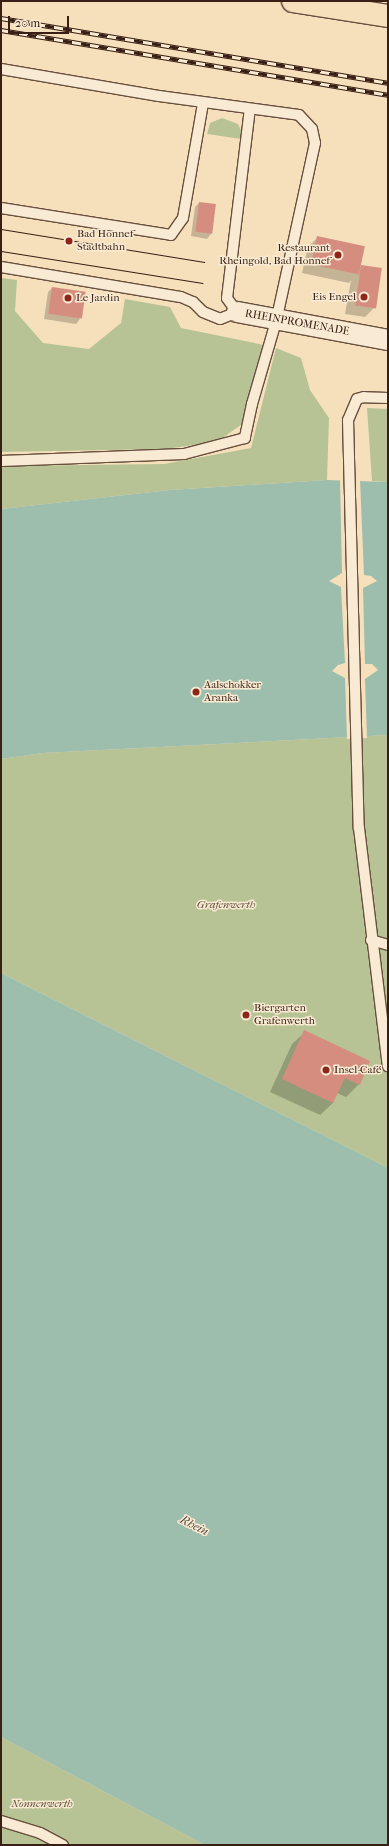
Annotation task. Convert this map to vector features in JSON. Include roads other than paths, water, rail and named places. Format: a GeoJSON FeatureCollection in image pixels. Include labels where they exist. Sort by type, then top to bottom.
{"type":"FeatureCollection","features":[{"type":"Feature","properties":{"kind":"highway"},"geometry":{"type":"LineString","coordinates":[[294,1],[388,16]]}},
{"type":"Feature","properties":{"kind":"highway"},"geometry":{"type":"LineString","coordinates":[[328,6],[370,26],[388,31]]}},
{"type":"Feature","properties":{"kind":"street","name":"RHEINPROMENADE"},"geometry":{"type":"LineString","coordinates":[[237,312],[277,318],[388,340]]}},
{"type":"Feature","properties":{"kind":"lane"},"geometry":{"type":"LineString","coordinates":[[1,69],[203,103],[299,115],[312,129],[315,143],[277,318],[252,404],[245,438],[184,454],[1,462]]}},
{"type":"Feature","properties":{"kind":"lane"},"geometry":{"type":"LineString","coordinates":[[1,208],[171,235],[183,218],[203,103]]}},
{"type":"Feature","properties":{"kind":"lane"},"geometry":{"type":"LineString","coordinates":[[237,312],[227,298],[250,109]]}},
{"type":"Feature","properties":{"kind":"lane","name":"RHEINPROMENADE"},"geometry":{"type":"LineString","coordinates":[[1,267],[181,297],[193,302],[203,312],[220,319],[237,312]]}},
{"type":"Feature","properties":{"kind":"lane"},"geometry":{"type":"LineString","coordinates":[[388,398],[364,397],[357,399],[348,420],[359,828],[371,940],[388,1066]]}},
{"type":"Feature","properties":{"kind":"lane"},"geometry":{"type":"LineString","coordinates":[[371,940],[388,945]]}},
{"type":"Feature","properties":{"kind":"lane"},"geometry":{"type":"LineString","coordinates":[[1,1820],[40,1833],[63,1845]]}},
{"type":"Feature","properties":{"kind":"water"},"geometry":{"type":"Polygon","coordinates":[[[327,480],[388,482],[388,735],[43,753],[1,759],[1,509],[170,490],[327,480]]]}},
{"type":"Feature","properties":{"kind":"water","name":"Rhein"},"geometry":{"type":"Polygon","coordinates":[[[1,973],[388,1168],[388,1845],[205,1845],[1,1737],[1,973]]]}},
{"type":"Feature","properties":{"kind":"tram line"},"geometry":{"type":"LineString","coordinates":[[1,229],[204,262]]}},
{"type":"Feature","properties":{"kind":"tram line"},"geometry":{"type":"LineString","coordinates":[[1,251],[202,283]]}},
{"type":"Feature","properties":{"kind":"railway"},"geometry":{"type":"LineString","coordinates":[[1,18],[388,83]]}},
{"type":"Feature","properties":{"kind":"railway"},"geometry":{"type":"LineString","coordinates":[[1,30],[388,95]]}},
{"type":"Feature","properties":{"kind":"place","name":"Bad Honnef Stadtbahn"},"geometry":{"type":"Point","coordinates":[69,241]}},
{"type":"Feature","properties":{"kind":"place","name":"Restaurant Rheingold, Bad Honnef"},"geometry":{"type":"Point","coordinates":[338,255]}},
{"type":"Feature","properties":{"kind":"place","name":"Eis Engel"},"geometry":{"type":"Point","coordinates":[364,297]}},
{"type":"Feature","properties":{"kind":"place","name":"Le Jardin"},"geometry":{"type":"Point","coordinates":[68,298]}},
{"type":"Feature","properties":{"kind":"place","name":"Aalschokker Aranka"},"geometry":{"type":"Point","coordinates":[196,692]}},
{"type":"Feature","properties":{"kind":"place","name":"Biergarten Grafenwerth"},"geometry":{"type":"Point","coordinates":[246,1015]}},
{"type":"Feature","properties":{"kind":"place","name":"Insel-Café"},"geometry":{"type":"Point","coordinates":[326,1070]}},
{"type":"Feature","properties":{"kind":"park label","name":"Grafenwerth"},"geometry":{"type":"Point","coordinates":[226,905]}},
{"type":"Feature","properties":{"kind":"park label","name":"Nonnenwerth"},"geometry":{"type":"Point","coordinates":[42,1804]}}]}
